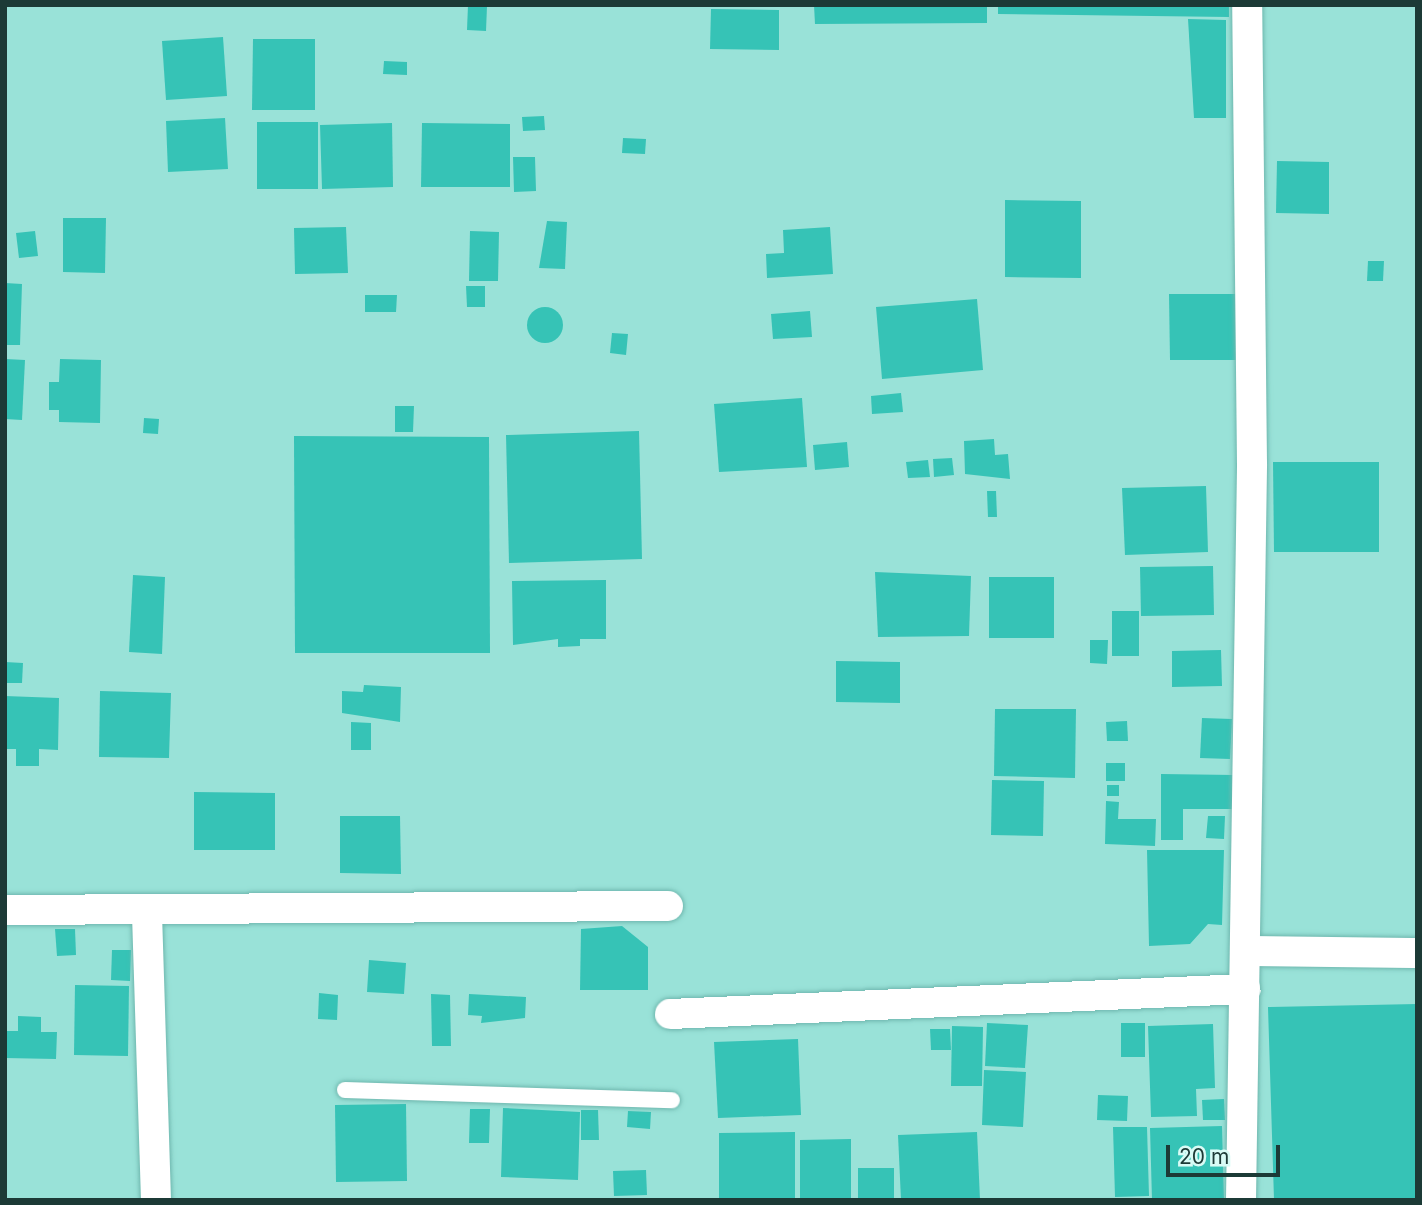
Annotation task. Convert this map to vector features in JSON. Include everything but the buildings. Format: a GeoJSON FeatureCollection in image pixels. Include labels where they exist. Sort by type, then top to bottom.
{"type":"FeatureCollection","features":[{"type":"Feature","properties":{"kind":"street"},"geometry":{"type":"LineString","coordinates":[[1241,1200],[1252,464],[1247,5]]}},
{"type":"Feature","properties":{"kind":"street"},"geometry":{"type":"LineString","coordinates":[[5,910],[147,914],[668,906]]}},
{"type":"Feature","properties":{"kind":"street"},"geometry":{"type":"LineString","coordinates":[[147,914],[156,1200]]}},
{"type":"Feature","properties":{"kind":"street"},"geometry":{"type":"LineString","coordinates":[[1246,951],[1417,953]]}},
{"type":"Feature","properties":{"kind":"street"},"geometry":{"type":"LineString","coordinates":[[670,1014],[1245,989]]}},
{"type":"Feature","properties":{"kind":"lane"},"geometry":{"type":"LineString","coordinates":[[345,1090],[672,1100]]}}]}
